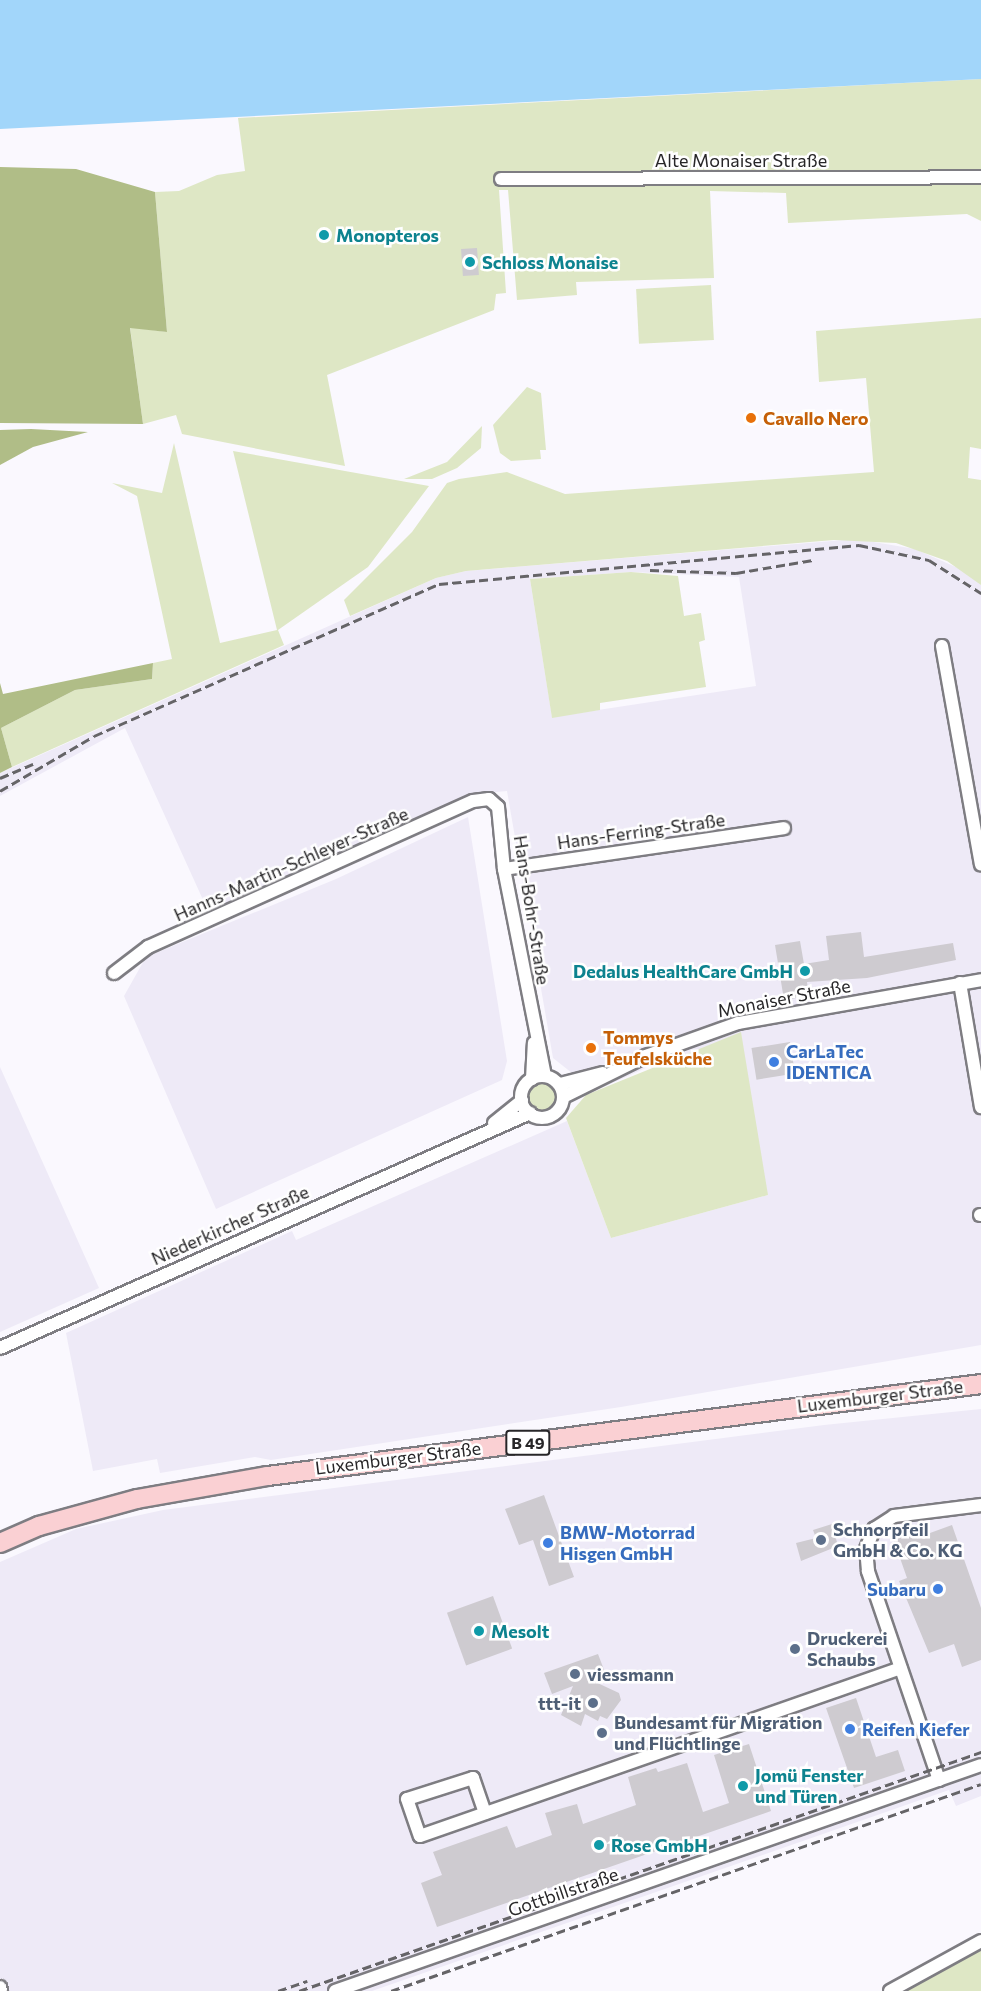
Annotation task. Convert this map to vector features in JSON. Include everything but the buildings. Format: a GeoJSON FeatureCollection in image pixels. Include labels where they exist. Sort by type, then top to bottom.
{"type":"FeatureCollection","features":[{"type":"Feature","properties":{"kind":"main road","name":"Luxemburger Straße"},"geometry":{"type":"LineString","coordinates":[[0,1543],[39,1526],[137,1499],[279,1474],[981,1384]]}},
{"type":"Feature","properties":{"kind":"street","name":"Alte Monaiser Straße"},"geometry":{"type":"LineString","coordinates":[[501,179],[981,177]]}},
{"type":"Feature","properties":{"kind":"street"},"geometry":{"type":"LineString","coordinates":[[942,646],[981,865]]}},
{"type":"Feature","properties":{"kind":"street","name":"Hans-Bohr-Straße"},"geometry":{"type":"LineString","coordinates":[[489,799],[498,807],[504,869],[534,1030],[545,1076]]}},
{"type":"Feature","properties":{"kind":"street","name":"Hanns-Martin-Schleyer-Straße"},"geometry":{"type":"LineString","coordinates":[[114,973],[148,947],[473,801],[489,799]]}},
{"type":"Feature","properties":{"kind":"street","name":"Hans-Ferring-Straße"},"geometry":{"type":"LineString","coordinates":[[504,869],[784,828]]}},
{"type":"Feature","properties":{"kind":"street","name":"Monaiser Straße"},"geometry":{"type":"LineString","coordinates":[[563,1097],[696,1035],[738,1023],[981,980]]}},
{"type":"Feature","properties":{"kind":"street"},"geometry":{"type":"LineString","coordinates":[[960,983],[981,1107]]}},
{"type":"Feature","properties":{"kind":"street","name":"Hans-Bohr-Straße"},"geometry":{"type":"LineString","coordinates":[[531,1078],[534,1030]]}},
{"type":"Feature","properties":{"kind":"street","name":"Monaiser Straße"},"geometry":{"type":"LineString","coordinates":[[560,1084],[622,1069]]}},
{"type":"Feature","properties":{"kind":"street"},"geometry":{"type":"LineString","coordinates":[[545,1076],[560,1084],[563,1097],[554,1114],[530,1113],[522,1100],[531,1078],[545,1076]]}},
{"type":"Feature","properties":{"kind":"street","name":"Niederkircher Straße"},"geometry":{"type":"LineString","coordinates":[[475,1135],[522,1100]]}},
{"type":"Feature","properties":{"kind":"street","name":"Niederkircher Straße"},"geometry":{"type":"LineString","coordinates":[[0,1348],[475,1135],[530,1113]]}},
{"type":"Feature","properties":{"kind":"street"},"geometry":{"type":"LineString","coordinates":[[939,1780],[868,1571],[869,1539],[874,1529],[894,1516],[981,1505]]}},
{"type":"Feature","properties":{"kind":"street"},"geometry":{"type":"LineString","coordinates":[[485,1813],[473,1778],[407,1799],[420,1836],[902,1668]]}},
{"type":"Feature","properties":{"kind":"street","name":"Gottbillstraße"},"geometry":{"type":"LineString","coordinates":[[335,1991],[981,1765]]}},
{"type":"Feature","properties":{"kind":"street"},"geometry":{"type":"LineString","coordinates":[[890,1991],[981,1941]]}},
{"type":"Feature","properties":{"kind":"shaded area"},"geometry":{"type":"Polygon","coordinates":[[[856,539],[915,549],[967,572],[981,585],[981,1345],[621,1407],[271,1460],[255,1457],[160,1473],[157,1459],[93,1471],[66,1333],[292,1231],[296,1240],[567,1121],[611,1238],[768,1195],[650,1066],[586,1095],[572,1073],[553,1058],[507,791],[474,794],[209,913],[125,728],[0,796],[0,773],[436,578],[466,571],[856,539]],[[631,572],[530,579],[552,717],[756,686],[739,577],[631,572]]]}},
{"type":"Feature","properties":{"kind":"shaded area"},"geometry":{"type":"Polygon","coordinates":[[[468,817],[507,1061],[502,1080],[216,1209],[124,996],[146,957],[336,879],[468,817]]]}},
{"type":"Feature","properties":{"kind":"shaded area"},"geometry":{"type":"Polygon","coordinates":[[[0,1067],[99,1288],[0,1332],[0,1067]]]}},
{"type":"Feature","properties":{"kind":"shaded area"},"geometry":{"type":"Polygon","coordinates":[[[981,1409],[981,1796],[956,1806],[949,1790],[372,1991],[0,1991],[0,1562],[76,1529],[163,1510],[824,1425],[981,1409]]]}},
{"type":"Feature","properties":{"kind":"green space"},"geometry":{"type":"Polygon","coordinates":[[[981,79],[981,221],[967,214],[788,223],[786,193],[710,191],[714,278],[576,282],[577,295],[517,300],[508,190],[499,190],[506,293],[496,294],[494,310],[327,375],[345,466],[182,434],[176,415],[143,424],[130,327],[167,332],[155,192],[179,191],[217,175],[245,171],[238,118],[981,79]]]}},
{"type":"Feature","properties":{"kind":"green space"},"geometry":{"type":"Polygon","coordinates":[[[0,167],[76,169],[155,192],[167,332],[130,328],[143,424],[0,423],[0,167]]]}},
{"type":"Feature","properties":{"kind":"green space"},"geometry":{"type":"Polygon","coordinates":[[[711,285],[714,340],[639,344],[636,289],[711,285]]]}},
{"type":"Feature","properties":{"kind":"green space"},"geometry":{"type":"Polygon","coordinates":[[[981,318],[981,449],[970,447],[968,478],[981,480],[981,585],[947,561],[896,543],[834,540],[466,571],[436,578],[350,616],[344,600],[412,532],[447,483],[459,479],[507,472],[565,494],[874,472],[866,378],[819,382],[816,331],[981,318]]]}},
{"type":"Feature","properties":{"kind":"green space"},"geometry":{"type":"Polygon","coordinates":[[[527,387],[541,393],[546,450],[540,450],[541,459],[511,461],[500,453],[493,425],[527,387]]]}},
{"type":"Feature","properties":{"kind":"green space"},"geometry":{"type":"Polygon","coordinates":[[[482,426],[481,448],[457,468],[432,479],[404,479],[447,462],[482,426]]]}},
{"type":"Feature","properties":{"kind":"green space"},"geometry":{"type":"Polygon","coordinates":[[[0,430],[88,432],[33,447],[0,465],[0,430]]]}},
{"type":"Feature","properties":{"kind":"green space"},"geometry":{"type":"Polygon","coordinates":[[[174,443],[220,643],[277,630],[233,451],[429,486],[368,567],[278,630],[284,645],[12,767],[1,728],[75,690],[152,679],[153,663],[172,659],[137,496],[112,483],[162,493],[174,443]]]}},
{"type":"Feature","properties":{"kind":"green space"},"geometry":{"type":"Polygon","coordinates":[[[631,572],[678,576],[684,616],[701,613],[705,640],[699,642],[706,687],[600,703],[600,710],[552,718],[530,579],[631,572]]]}},
{"type":"Feature","properties":{"kind":"green space"},"geometry":{"type":"Polygon","coordinates":[[[153,663],[152,679],[75,690],[1,728],[12,767],[0,773],[0,683],[3,694],[153,663]]]}},
{"type":"Feature","properties":{"kind":"green space"},"geometry":{"type":"Polygon","coordinates":[[[741,1032],[768,1195],[611,1238],[566,1118],[586,1095],[741,1032]]]}},
{"type":"Feature","properties":{"kind":"green space"},"geometry":{"type":"Polygon","coordinates":[[[542,1082],[552,1087],[557,1097],[552,1107],[542,1112],[532,1107],[527,1097],[532,1087],[542,1082]]]}},
{"type":"Feature","properties":{"kind":"green space"},"geometry":{"type":"Polygon","coordinates":[[[981,1946],[981,1991],[897,1991],[981,1946]]]}},
{"type":"Feature","properties":{"kind":"water"},"geometry":{"type":"Polygon","coordinates":[[[0,0],[981,0],[981,79],[0,129],[0,0]]]}},
{"type":"Feature","properties":{"kind":"railway"},"geometry":{"type":"LineString","coordinates":[[0,791],[94,736],[439,584],[859,545],[929,560],[981,593]]}},
{"type":"Feature","properties":{"kind":"railway"},"geometry":{"type":"LineString","coordinates":[[650,570],[736,573],[813,560]]}},
{"type":"Feature","properties":{"kind":"railway"},"geometry":{"type":"LineString","coordinates":[[0,778],[33,764]]}},
{"type":"Feature","properties":{"kind":"railway"},"geometry":{"type":"LineString","coordinates":[[299,1991],[981,1752]]}},
{"type":"Feature","properties":{"kind":"railway"},"geometry":{"type":"LineString","coordinates":[[391,1991],[981,1784]]}},
{"type":"Feature","properties":{"kind":"railway"},"geometry":{"type":"LineString","coordinates":[[278,1991],[307,1981]]}},
{"type":"Feature","properties":{"kind":"place","name":"Monopteros"},"geometry":{"type":"Point","coordinates":[324,235]}},
{"type":"Feature","properties":{"kind":"place","name":"Schloss Monaise"},"geometry":{"type":"Point","coordinates":[470,262]}},
{"type":"Feature","properties":{"kind":"place","name":"Cavallo Nero"},"geometry":{"type":"Point","coordinates":[751,418]}},
{"type":"Feature","properties":{"kind":"place","name":"Dedalus HealthCare GmbH"},"geometry":{"type":"Point","coordinates":[805,971]}},
{"type":"Feature","properties":{"kind":"place","name":"Tommys Teufelsküche"},"geometry":{"type":"Point","coordinates":[591,1048]}},
{"type":"Feature","properties":{"kind":"place","name":"CarLaTec IDENTICA"},"geometry":{"type":"Point","coordinates":[774,1062]}},
{"type":"Feature","properties":{"kind":"place","name":"Schnorpfeil GmbH & Co. KG"},"geometry":{"type":"Point","coordinates":[821,1540]}},
{"type":"Feature","properties":{"kind":"place","name":"BMW-Motorrad Hisgen GmbH"},"geometry":{"type":"Point","coordinates":[548,1543]}},
{"type":"Feature","properties":{"kind":"place","name":"Subaru"},"geometry":{"type":"Point","coordinates":[938,1589]}},
{"type":"Feature","properties":{"kind":"place","name":"Mesolt"},"geometry":{"type":"Point","coordinates":[479,1631]}},
{"type":"Feature","properties":{"kind":"place","name":"Druckerei Schaubs"},"geometry":{"type":"Point","coordinates":[795,1649]}},
{"type":"Feature","properties":{"kind":"place","name":"viessmann"},"geometry":{"type":"Point","coordinates":[575,1674]}},
{"type":"Feature","properties":{"kind":"place","name":"ttt-it"},"geometry":{"type":"Point","coordinates":[593,1703]}},
{"type":"Feature","properties":{"kind":"place","name":"Reifen Kiefer"},"geometry":{"type":"Point","coordinates":[850,1729]}},
{"type":"Feature","properties":{"kind":"place","name":"Bundesamt für Migration und Flüchtlinge"},"geometry":{"type":"Point","coordinates":[602,1733]}},
{"type":"Feature","properties":{"kind":"place","name":"Jomü Fenster und Türen"},"geometry":{"type":"Point","coordinates":[743,1786]}},
{"type":"Feature","properties":{"kind":"place","name":"Rose GmbH"},"geometry":{"type":"Point","coordinates":[599,1845]}}]}
